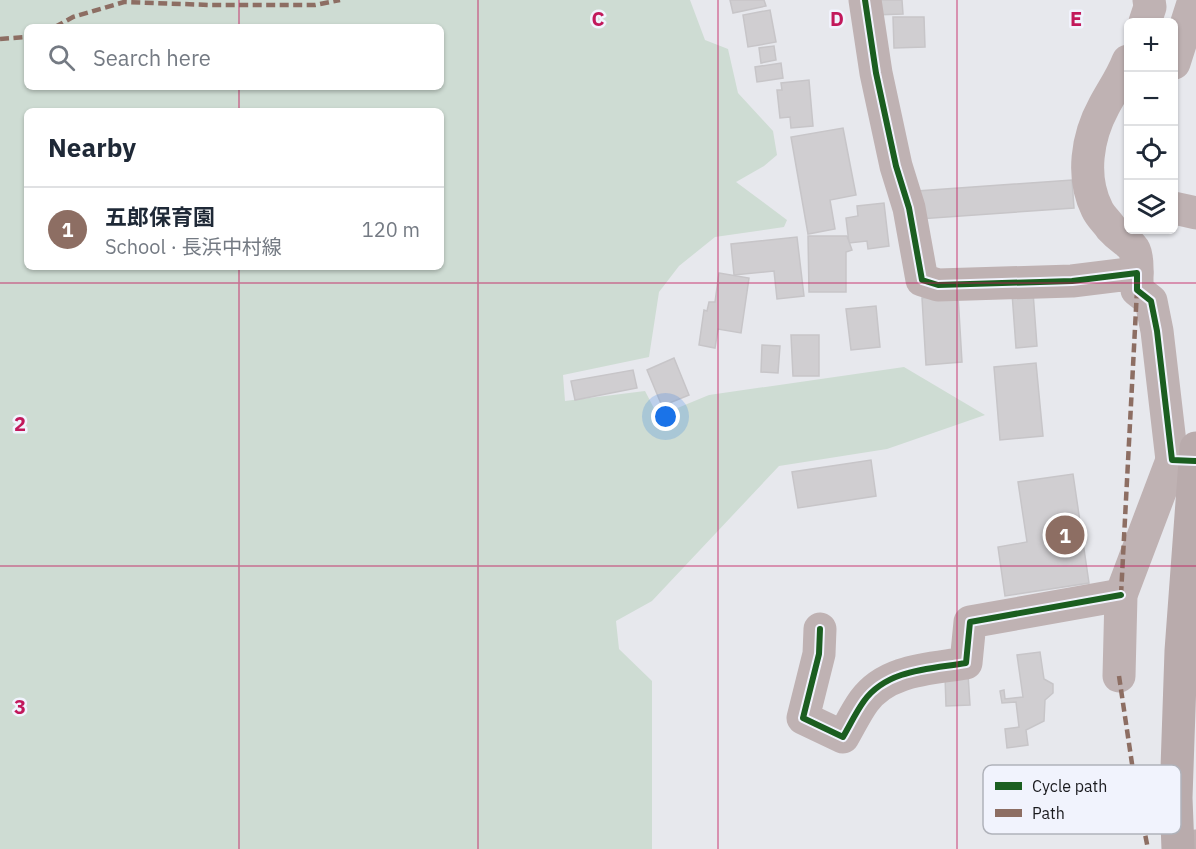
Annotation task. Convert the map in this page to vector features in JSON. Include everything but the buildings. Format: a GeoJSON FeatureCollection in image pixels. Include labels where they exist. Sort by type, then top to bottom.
{"type":"FeatureCollection","features":[{"type":"Feature","properties":{"kind":"main road"},"geometry":{"type":"LineString","coordinates":[[1177,765],[1188,456]]}},
{"type":"Feature","properties":{"kind":"main road"},"geometry":{"type":"LineString","coordinates":[[1177,834],[1178,849]]}},
{"type":"Feature","properties":{"kind":"street"},"geometry":{"type":"LineString","coordinates":[[865,0],[876,73],[896,166],[909,208],[921,280],[938,285],[1049,281],[1137,273]]}},
{"type":"Feature","properties":{"kind":"street"},"geometry":{"type":"LineString","coordinates":[[1146,18],[1150,7],[1149,0]]}},
{"type":"Feature","properties":{"kind":"street"},"geometry":{"type":"LineString","coordinates":[[1178,48],[1194,0]]}},
{"type":"Feature","properties":{"kind":"street"},"geometry":{"type":"LineString","coordinates":[[1119,676],[1120,595],[1188,456],[1151,301],[1137,290],[1138,255],[1098,212],[1090,193],[1088,168],[1090,137],[1124,71]]}},
{"type":"Feature","properties":{"kind":"street"},"geometry":{"type":"LineString","coordinates":[[1178,209],[1196,213]]}},
{"type":"Feature","properties":{"kind":"street"},"geometry":{"type":"LineString","coordinates":[[820,629],[819,654],[803,718],[843,737],[863,701],[879,684],[903,674],[966,663],[970,622],[1120,595]]}},
{"type":"Feature","properties":{"kind":"shaded area"},"geometry":{"type":"Polygon","coordinates":[[[0,0],[690,0],[705,40],[728,49],[738,93],[773,131],[777,155],[764,166],[736,182],[787,220],[784,227],[715,237],[679,266],[659,292],[649,357],[563,375],[565,401],[645,391],[658,416],[709,395],[904,367],[985,415],[887,449],[779,466],[652,601],[616,621],[619,649],[652,681],[652,849],[0,849],[0,0]]]}},
{"type":"Feature","properties":{"kind":"marked path"},"geometry":{"type":"LineString","coordinates":[[60,24],[73,17],[124,2],[315,5],[340,0]]}},
{"type":"Feature","properties":{"kind":"marked path"},"geometry":{"type":"LineString","coordinates":[[0,39],[24,37]]}},
{"type":"Feature","properties":{"kind":"marked path"},"geometry":{"type":"LineString","coordinates":[[1121,595],[1137,290]]}},
{"type":"Feature","properties":{"kind":"marked path"},"geometry":{"type":"LineString","coordinates":[[1119,676],[1132,765]]}},
{"type":"Feature","properties":{"kind":"marked path"},"geometry":{"type":"LineString","coordinates":[[1145,834],[1148,849]]}},
{"type":"Feature","properties":{"kind":"cycle path"},"geometry":{"type":"LineString","coordinates":[[865,0],[876,73],[896,166],[909,208],[922,280],[938,285],[1072,281],[1137,273],[1137,290],[1151,301],[1157,331],[1172,460],[1195,461]]}},
{"type":"Feature","properties":{"kind":"cycle path"},"geometry":{"type":"LineString","coordinates":[[820,629],[819,654],[803,718],[843,737],[864,701],[885,682],[910,672],[966,663],[970,622],[1121,595]]}},
{"type":"Feature","properties":{"kind":"place","name":"五郎保育園"},"geometry":{"type":"Point","coordinates":[1065,535]}}]}
